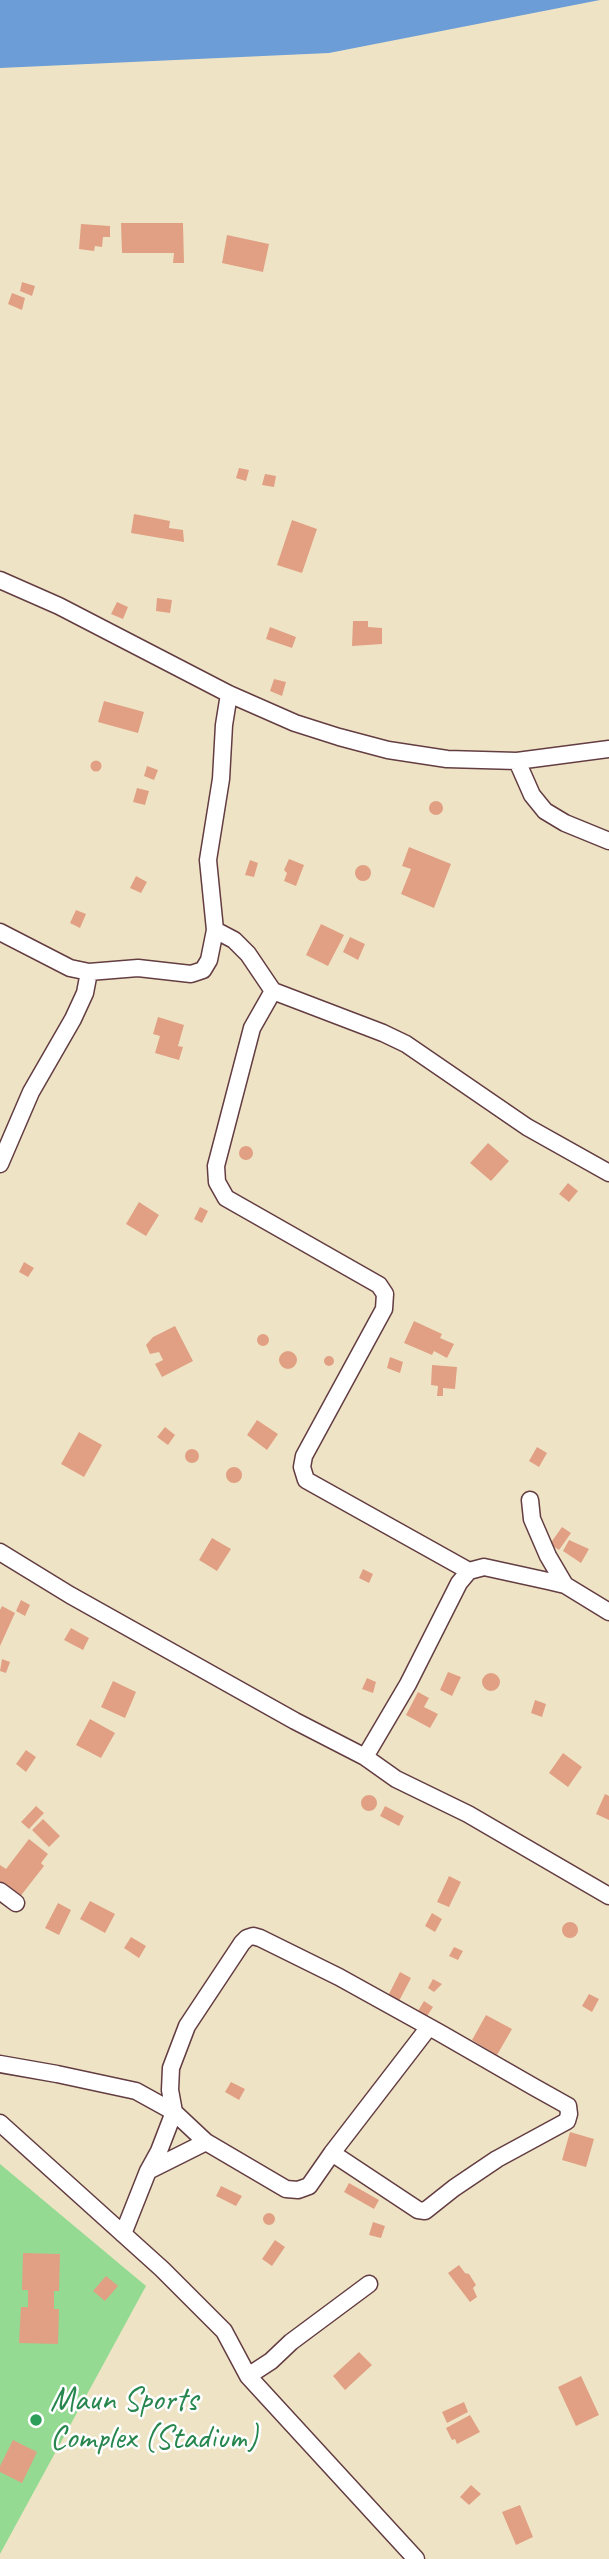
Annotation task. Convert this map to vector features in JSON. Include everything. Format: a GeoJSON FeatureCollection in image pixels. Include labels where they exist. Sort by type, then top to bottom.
{"type":"FeatureCollection","features":[{"type":"Feature","properties":{"kind":"street"},"geometry":{"type":"LineString","coordinates":[[0,580],[59,606],[229,694],[295,723],[388,750],[447,760],[517,761],[609,749]]}},
{"type":"Feature","properties":{"kind":"street"},"geometry":{"type":"LineString","coordinates":[[0,932],[70,968],[89,972],[138,968],[191,974],[203,970],[209,960],[215,930],[208,860],[221,779],[229,694]]}},
{"type":"Feature","properties":{"kind":"street"},"geometry":{"type":"LineString","coordinates":[[517,761],[532,795],[544,811],[609,841]]}},
{"type":"Feature","properties":{"kind":"street"},"geometry":{"type":"LineString","coordinates":[[215,930],[241,947],[273,991],[406,1044],[527,1127],[609,1173]]}},
{"type":"Feature","properties":{"kind":"street"},"geometry":{"type":"LineString","coordinates":[[0,1164],[31,1092],[73,1019],[85,993],[89,972]]}},
{"type":"Feature","properties":{"kind":"street"},"geometry":{"type":"LineString","coordinates":[[273,991],[251,1028],[216,1166],[217,1182],[226,1198],[379,1285],[386,1294],[384,1309],[304,1456],[302,1466],[306,1480],[469,1571]]}},
{"type":"Feature","properties":{"kind":"street"},"geometry":{"type":"LineString","coordinates":[[530,1500],[532,1519],[565,1586]]}},
{"type":"Feature","properties":{"kind":"street"},"geometry":{"type":"LineString","coordinates":[[0,1552],[70,1595],[365,1758],[396,1779],[468,1814],[609,1896]]}},
{"type":"Feature","properties":{"kind":"street"},"geometry":{"type":"LineString","coordinates":[[365,1758],[408,1684],[458,1583],[469,1571],[484,1567],[511,1571],[565,1586],[609,1612]]}},
{"type":"Feature","properties":{"kind":"street"},"geometry":{"type":"LineString","coordinates":[[0,1891],[16,1903]]}},
{"type":"Feature","properties":{"kind":"street"},"geometry":{"type":"LineString","coordinates":[[123,2234],[174,2112],[170,2090],[171,2068],[187,2026],[247,1938],[260,1938],[338,1977],[568,2106],[567,2121],[559,2127],[498,2159],[425,2211],[418,2210],[332,2153]]}},
{"type":"Feature","properties":{"kind":"street"},"geometry":{"type":"LineString","coordinates":[[0,2064],[130,2090],[174,2112],[206,2142],[286,2189],[298,2190],[309,2186],[429,2027]]}},
{"type":"Feature","properties":{"kind":"street"},"geometry":{"type":"LineString","coordinates":[[0,2123],[123,2234],[224,2331],[248,2376],[416,2559]]}},
{"type":"Feature","properties":{"kind":"street"},"geometry":{"type":"LineString","coordinates":[[148,2171],[206,2142]]}},
{"type":"Feature","properties":{"kind":"street"},"geometry":{"type":"LineString","coordinates":[[248,2376],[369,2284]]}},
{"type":"Feature","properties":{"kind":"green space","name":"Maun Sports Complex (Stadium)"},"geometry":{"type":"Polygon","coordinates":[[[0,2164],[146,2286],[0,2554],[0,2164]]]}},
{"type":"Feature","properties":{"kind":"water"},"geometry":{"type":"Polygon","coordinates":[[[0,0],[600,0],[329,53],[0,68],[0,0]]]}},
{"type":"Feature","properties":{"kind":"building"},"geometry":{"type":"Polygon","coordinates":[[[121,223],[183,223],[184,263],[173,263],[174,253],[122,253],[121,223]]]}},
{"type":"Feature","properties":{"kind":"building"},"geometry":{"type":"Polygon","coordinates":[[[81,224],[110,226],[110,237],[103,237],[102,247],[95,246],[94,251],[79,249],[81,224]]]}},
{"type":"Feature","properties":{"kind":"building"},"geometry":{"type":"Polygon","coordinates":[[[227,235],[269,244],[263,272],[222,263],[227,235]]]}},
{"type":"Feature","properties":{"kind":"building"},"geometry":{"type":"Polygon","coordinates":[[[22,282],[35,286],[32,296],[20,291],[22,282]]]}},
{"type":"Feature","properties":{"kind":"building"},"geometry":{"type":"Polygon","coordinates":[[[12,293],[25,298],[22,310],[8,304],[12,293]]]}},
{"type":"Feature","properties":{"kind":"building"},"geometry":{"type":"Polygon","coordinates":[[[239,468],[249,470],[246,481],[236,478],[239,468]]]}},
{"type":"Feature","properties":{"kind":"building"},"geometry":{"type":"Polygon","coordinates":[[[265,474],[276,476],[274,487],[262,485],[265,474]]]}},
{"type":"Feature","properties":{"kind":"building"},"geometry":{"type":"Polygon","coordinates":[[[134,514],[170,521],[169,528],[183,530],[184,542],[131,533],[134,514]]]}},
{"type":"Feature","properties":{"kind":"building"},"geometry":{"type":"Polygon","coordinates":[[[292,520],[317,529],[302,573],[277,565],[292,520]]]}},
{"type":"Feature","properties":{"kind":"building"},"geometry":{"type":"Polygon","coordinates":[[[157,598],[172,600],[170,613],[156,611],[157,598]]]}},
{"type":"Feature","properties":{"kind":"building"},"geometry":{"type":"Polygon","coordinates":[[[117,602],[128,607],[123,619],[111,614],[117,602]]]}},
{"type":"Feature","properties":{"kind":"building"},"geometry":{"type":"Polygon","coordinates":[[[353,621],[368,621],[368,627],[382,628],[382,644],[352,646],[353,621]]]}},
{"type":"Feature","properties":{"kind":"building"},"geometry":{"type":"Polygon","coordinates":[[[270,627],[296,637],[292,648],[266,639],[270,627]]]}},
{"type":"Feature","properties":{"kind":"building"},"geometry":{"type":"Polygon","coordinates":[[[274,679],[286,682],[282,696],[270,691],[274,679]]]}},
{"type":"Feature","properties":{"kind":"building"},"geometry":{"type":"Polygon","coordinates":[[[104,701],[144,712],[138,733],[98,722],[104,701]]]}},
{"type":"Feature","properties":{"kind":"building"},"geometry":{"type":"Polygon","coordinates":[[[96,760],[102,766],[96,772],[90,766],[96,760]]]}},
{"type":"Feature","properties":{"kind":"building"},"geometry":{"type":"Polygon","coordinates":[[[147,766],[158,770],[154,780],[144,776],[147,766]]]}},
{"type":"Feature","properties":{"kind":"building"},"geometry":{"type":"Polygon","coordinates":[[[137,788],[149,791],[145,805],[133,802],[137,788]]]}},
{"type":"Feature","properties":{"kind":"building"},"geometry":{"type":"Polygon","coordinates":[[[436,801],[441,803],[441,813],[436,815],[431,813],[429,808],[431,803],[436,801]]]}},
{"type":"Feature","properties":{"kind":"building"},"geometry":{"type":"Polygon","coordinates":[[[409,847],[451,864],[434,908],[401,894],[411,869],[402,866],[409,847]]]}},
{"type":"Feature","properties":{"kind":"building"},"geometry":{"type":"Polygon","coordinates":[[[289,859],[304,865],[296,886],[284,881],[287,873],[284,870],[289,859]]]}},
{"type":"Feature","properties":{"kind":"building"},"geometry":{"type":"Polygon","coordinates":[[[250,860],[258,863],[254,877],[245,875],[250,860]]]}},
{"type":"Feature","properties":{"kind":"building"},"geometry":{"type":"Polygon","coordinates":[[[363,865],[369,867],[369,879],[363,881],[357,879],[355,873],[357,867],[363,865]]]}},
{"type":"Feature","properties":{"kind":"building"},"geometry":{"type":"Polygon","coordinates":[[[136,876],[147,882],[141,893],[130,888],[136,876]]]}},
{"type":"Feature","properties":{"kind":"building"},"geometry":{"type":"Polygon","coordinates":[[[76,910],[86,914],[80,928],[70,923],[76,910]]]}},
{"type":"Feature","properties":{"kind":"building"},"geometry":{"type":"Polygon","coordinates":[[[321,924],[344,935],[328,966],[306,955],[321,924]]]}},
{"type":"Feature","properties":{"kind":"building"},"geometry":{"type":"Polygon","coordinates":[[[350,937],[365,944],[358,960],[343,952],[350,937]]]}},
{"type":"Feature","properties":{"kind":"building"},"geometry":{"type":"Polygon","coordinates":[[[158,1017],[184,1025],[178,1046],[183,1047],[179,1060],[155,1053],[160,1036],[153,1034],[158,1017]]]}},
{"type":"Feature","properties":{"kind":"building"},"geometry":{"type":"Polygon","coordinates":[[[488,1143],[509,1161],[491,1181],[470,1163],[488,1143]]]}},
{"type":"Feature","properties":{"kind":"building"},"geometry":{"type":"Polygon","coordinates":[[[246,1146],[251,1148],[251,1158],[246,1160],[241,1158],[239,1153],[241,1148],[246,1146]]]}},
{"type":"Feature","properties":{"kind":"building"},"geometry":{"type":"Polygon","coordinates":[[[568,1183],[578,1191],[569,1202],[559,1194],[568,1183]]]}},
{"type":"Feature","properties":{"kind":"building"},"geometry":{"type":"Polygon","coordinates":[[[139,1202],[159,1215],[146,1236],[126,1224],[139,1202]]]}},
{"type":"Feature","properties":{"kind":"building"},"geometry":{"type":"Polygon","coordinates":[[[200,1207],[208,1211],[202,1223],[194,1219],[200,1207]]]}},
{"type":"Feature","properties":{"kind":"building"},"geometry":{"type":"Polygon","coordinates":[[[24,1262],[34,1268],[28,1277],[19,1272],[24,1262]]]}},
{"type":"Feature","properties":{"kind":"building"},"geometry":{"type":"Polygon","coordinates":[[[414,1321],[442,1334],[440,1338],[454,1344],[447,1358],[434,1351],[432,1355],[404,1343],[414,1321]]]}},
{"type":"Feature","properties":{"kind":"building"},"geometry":{"type":"Polygon","coordinates":[[[175,1326],[193,1361],[162,1377],[155,1364],[163,1360],[159,1352],[150,1354],[146,1345],[153,1337],[175,1326]]]}},
{"type":"Feature","properties":{"kind":"building"},"geometry":{"type":"Polygon","coordinates":[[[263,1334],[269,1340],[263,1346],[257,1340],[263,1334]]]}},
{"type":"Feature","properties":{"kind":"building"},"geometry":{"type":"Polygon","coordinates":[[[288,1351],[294,1354],[297,1360],[294,1366],[288,1369],[282,1366],[279,1360],[282,1354],[288,1351]]]}},
{"type":"Feature","properties":{"kind":"building"},"geometry":{"type":"Polygon","coordinates":[[[329,1356],[333,1357],[333,1365],[329,1366],[325,1365],[324,1361],[325,1357],[329,1356]]]}},
{"type":"Feature","properties":{"kind":"building"},"geometry":{"type":"Polygon","coordinates":[[[390,1357],[403,1362],[400,1373],[387,1368],[390,1357]]]}},
{"type":"Feature","properties":{"kind":"building"},"geometry":{"type":"Polygon","coordinates":[[[432,1365],[457,1367],[455,1389],[443,1388],[443,1396],[437,1396],[438,1386],[431,1385],[432,1365]]]}},
{"type":"Feature","properties":{"kind":"building"},"geometry":{"type":"Polygon","coordinates":[[[257,1420],[278,1434],[267,1450],[247,1435],[257,1420]]]}},
{"type":"Feature","properties":{"kind":"building"},"geometry":{"type":"Polygon","coordinates":[[[165,1427],[175,1435],[168,1445],[157,1437],[165,1427]]]}},
{"type":"Feature","properties":{"kind":"building"},"geometry":{"type":"Polygon","coordinates":[[[79,1432],[102,1445],[84,1477],[61,1464],[79,1432]]]}},
{"type":"Feature","properties":{"kind":"building"},"geometry":{"type":"Polygon","coordinates":[[[537,1447],[547,1453],[539,1467],[529,1461],[537,1447]]]}},
{"type":"Feature","properties":{"kind":"building"},"geometry":{"type":"Polygon","coordinates":[[[192,1449],[197,1451],[197,1461],[192,1463],[187,1461],[185,1456],[187,1451],[192,1449]]]}},
{"type":"Feature","properties":{"kind":"building"},"geometry":{"type":"Polygon","coordinates":[[[231,1467],[237,1467],[242,1475],[240,1481],[231,1483],[226,1478],[226,1472],[231,1467]]]}},
{"type":"Feature","properties":{"kind":"building"},"geometry":{"type":"Polygon","coordinates":[[[562,1527],[571,1533],[559,1550],[550,1544],[562,1527]]]}},
{"type":"Feature","properties":{"kind":"building"},"geometry":{"type":"Polygon","coordinates":[[[212,1538],[231,1549],[217,1571],[199,1560],[212,1538]]]}},
{"type":"Feature","properties":{"kind":"building"},"geometry":{"type":"Polygon","coordinates":[[[569,1540],[589,1549],[581,1563],[563,1551],[569,1540]]]}},
{"type":"Feature","properties":{"kind":"building"},"geometry":{"type":"Polygon","coordinates":[[[363,1569],[373,1574],[369,1583],[359,1578],[363,1569]]]}},
{"type":"Feature","properties":{"kind":"building"},"geometry":{"type":"Polygon","coordinates":[[[21,1600],[30,1605],[25,1616],[16,1611],[21,1600]]]}},
{"type":"Feature","properties":{"kind":"building"},"geometry":{"type":"Polygon","coordinates":[[[2,1606],[15,1613],[0,1646],[0,1610],[2,1606]]]}},
{"type":"Feature","properties":{"kind":"building"},"geometry":{"type":"Polygon","coordinates":[[[71,1628],[89,1638],[83,1650],[64,1640],[71,1628]]]}},
{"type":"Feature","properties":{"kind":"building"},"geometry":{"type":"Polygon","coordinates":[[[2,1659],[10,1662],[6,1673],[0,1671],[2,1659]]]}},
{"type":"Feature","properties":{"kind":"building"},"geometry":{"type":"Polygon","coordinates":[[[448,1672],[461,1677],[452,1696],[440,1690],[448,1672]]]}},
{"type":"Feature","properties":{"kind":"building"},"geometry":{"type":"Polygon","coordinates":[[[491,1673],[497,1676],[500,1682],[497,1688],[491,1691],[485,1688],[482,1682],[485,1676],[491,1673]]]}},
{"type":"Feature","properties":{"kind":"building"},"geometry":{"type":"Polygon","coordinates":[[[367,1678],[376,1682],[373,1693],[362,1689],[367,1678]]]}},
{"type":"Feature","properties":{"kind":"building"},"geometry":{"type":"Polygon","coordinates":[[[113,1681],[136,1692],[125,1718],[101,1707],[113,1681]]]}},
{"type":"Feature","properties":{"kind":"building"},"geometry":{"type":"Polygon","coordinates":[[[418,1692],[429,1698],[424,1707],[438,1714],[430,1728],[406,1715],[418,1692]]]}},
{"type":"Feature","properties":{"kind":"building"},"geometry":{"type":"Polygon","coordinates":[[[535,1700],[546,1704],[542,1717],[531,1713],[535,1700]]]}},
{"type":"Feature","properties":{"kind":"building"},"geometry":{"type":"Polygon","coordinates":[[[90,1719],[115,1733],[101,1758],[76,1745],[90,1719]]]}},
{"type":"Feature","properties":{"kind":"building"},"geometry":{"type":"Polygon","coordinates":[[[26,1750],[36,1757],[26,1772],[16,1764],[26,1750]]]}},
{"type":"Feature","properties":{"kind":"building"},"geometry":{"type":"Polygon","coordinates":[[[563,1753],[582,1767],[568,1787],[549,1773],[563,1753]]]}},
{"type":"Feature","properties":{"kind":"building"},"geometry":{"type":"Polygon","coordinates":[[[605,1794],[609,1796],[609,1820],[596,1814],[605,1794]]]}},
{"type":"Feature","properties":{"kind":"building"},"geometry":{"type":"Polygon","coordinates":[[[366,1795],[372,1795],[377,1803],[375,1809],[366,1811],[361,1806],[361,1800],[366,1795]]]}},
{"type":"Feature","properties":{"kind":"building"},"geometry":{"type":"Polygon","coordinates":[[[36,1806],[44,1813],[29,1829],[21,1822],[36,1806]]]}},
{"type":"Feature","properties":{"kind":"building"},"geometry":{"type":"Polygon","coordinates":[[[385,1806],[404,1816],[399,1826],[380,1816],[385,1806]]]}},
{"type":"Feature","properties":{"kind":"building"},"geometry":{"type":"Polygon","coordinates":[[[43,1819],[60,1836],[49,1847],[32,1830],[43,1819]]]}},
{"type":"Feature","properties":{"kind":"building"},"geometry":{"type":"Polygon","coordinates":[[[29,1839],[48,1854],[41,1863],[44,1866],[19,1898],[0,1883],[0,1865],[6,1869],[29,1839]]]}},
{"type":"Feature","properties":{"kind":"building"},"geometry":{"type":"Polygon","coordinates":[[[449,1876],[461,1882],[449,1907],[437,1902],[449,1876]]]}},
{"type":"Feature","properties":{"kind":"building"},"geometry":{"type":"Polygon","coordinates":[[[90,1901],[115,1914],[105,1933],[80,1919],[90,1901]]]}},
{"type":"Feature","properties":{"kind":"building"},"geometry":{"type":"Polygon","coordinates":[[[58,1903],[71,1910],[59,1935],[45,1928],[58,1903]]]}},
{"type":"Feature","properties":{"kind":"building"},"geometry":{"type":"Polygon","coordinates":[[[432,1913],[442,1919],[435,1932],[425,1926],[432,1913]]]}},
{"type":"Feature","properties":{"kind":"building"},"geometry":{"type":"Polygon","coordinates":[[[570,1922],[578,1930],[570,1938],[562,1930],[570,1922]]]}},
{"type":"Feature","properties":{"kind":"building"},"geometry":{"type":"Polygon","coordinates":[[[131,1937],[146,1946],[139,1958],[124,1948],[131,1937]]]}},
{"type":"Feature","properties":{"kind":"building"},"geometry":{"type":"Polygon","coordinates":[[[454,1947],[463,1951],[458,1960],[449,1956],[454,1947]]]}},
{"type":"Feature","properties":{"kind":"building"},"geometry":{"type":"Polygon","coordinates":[[[400,1972],[411,1978],[399,2001],[388,1996],[400,1972]]]}},
{"type":"Feature","properties":{"kind":"building"},"geometry":{"type":"Polygon","coordinates":[[[433,1979],[442,1984],[434,1992],[428,1988],[433,1979]]]}},
{"type":"Feature","properties":{"kind":"building"},"geometry":{"type":"Polygon","coordinates":[[[589,1994],[599,1999],[592,2012],[582,2006],[589,1994]]]}},
{"type":"Feature","properties":{"kind":"building"},"geometry":{"type":"Polygon","coordinates":[[[424,2001],[433,2007],[427,2016],[418,2011],[424,2001]]]}},
{"type":"Feature","properties":{"kind":"building"},"geometry":{"type":"Polygon","coordinates":[[[486,2015],[512,2029],[497,2055],[472,2040],[486,2015]]]}},
{"type":"Feature","properties":{"kind":"building"},"geometry":{"type":"Polygon","coordinates":[[[231,2082],[245,2089],[239,2100],[225,2092],[231,2082]]]}},
{"type":"Feature","properties":{"kind":"building"},"geometry":{"type":"Polygon","coordinates":[[[570,2132],[594,2139],[586,2167],[562,2160],[570,2132]]]}},
{"type":"Feature","properties":{"kind":"building"},"geometry":{"type":"Polygon","coordinates":[[[349,2183],[379,2200],[374,2209],[344,2192],[349,2183]]]}},
{"type":"Feature","properties":{"kind":"building"},"geometry":{"type":"Polygon","coordinates":[[[221,2186],[242,2196],[236,2206],[216,2196],[221,2186]]]}},
{"type":"Feature","properties":{"kind":"building"},"geometry":{"type":"Polygon","coordinates":[[[264,2214],[274,2214],[274,2224],[264,2224],[264,2214]]]}},
{"type":"Feature","properties":{"kind":"building"},"geometry":{"type":"Polygon","coordinates":[[[373,2222],[385,2226],[381,2238],[369,2235],[373,2222]]]}},
{"type":"Feature","properties":{"kind":"building"},"geometry":{"type":"Polygon","coordinates":[[[275,2240],[285,2247],[272,2266],[262,2259],[275,2240]]]}},
{"type":"Feature","properties":{"kind":"building"},"geometry":{"type":"Polygon","coordinates":[[[23,2253],[60,2254],[59,2291],[54,2291],[54,2309],[59,2309],[58,2344],[19,2343],[21,2307],[28,2307],[28,2290],[22,2290],[23,2253]]]}},
{"type":"Feature","properties":{"kind":"building"},"geometry":{"type":"Polygon","coordinates":[[[459,2265],[476,2285],[473,2288],[477,2297],[470,2302],[448,2273],[459,2265]]]}},
{"type":"Feature","properties":{"kind":"building"},"geometry":{"type":"Polygon","coordinates":[[[106,2276],[118,2286],[105,2301],[93,2291],[106,2276]]]}},
{"type":"Feature","properties":{"kind":"building"},"geometry":{"type":"Polygon","coordinates":[[[359,2352],[372,2365],[345,2390],[333,2376],[359,2352]]]}},
{"type":"Feature","properties":{"kind":"building"},"geometry":{"type":"Polygon","coordinates":[[[581,2376],[599,2415],[576,2426],[558,2387],[581,2376]]]}},
{"type":"Feature","properties":{"kind":"building"},"geometry":{"type":"Polygon","coordinates":[[[464,2402],[468,2412],[447,2423],[442,2412],[464,2402]]]}},
{"type":"Feature","properties":{"kind":"building"},"geometry":{"type":"Polygon","coordinates":[[[470,2415],[480,2432],[457,2444],[446,2428],[470,2415]]]}},
{"type":"Feature","properties":{"kind":"building"},"geometry":{"type":"Polygon","coordinates":[[[13,2440],[37,2452],[22,2483],[0,2472],[0,2466],[13,2440]]]}},
{"type":"Feature","properties":{"kind":"building"},"geometry":{"type":"Polygon","coordinates":[[[471,2485],[481,2494],[469,2505],[460,2497],[471,2485]]]}},
{"type":"Feature","properties":{"kind":"building"},"geometry":{"type":"Polygon","coordinates":[[[520,2505],[533,2537],[516,2545],[502,2512],[520,2505]]]}},
{"type":"Feature","properties":{"kind":"place","name":"Maun Sports Complex (Stadium)"},"geometry":{"type":"Point","coordinates":[36,2420]}}]}
